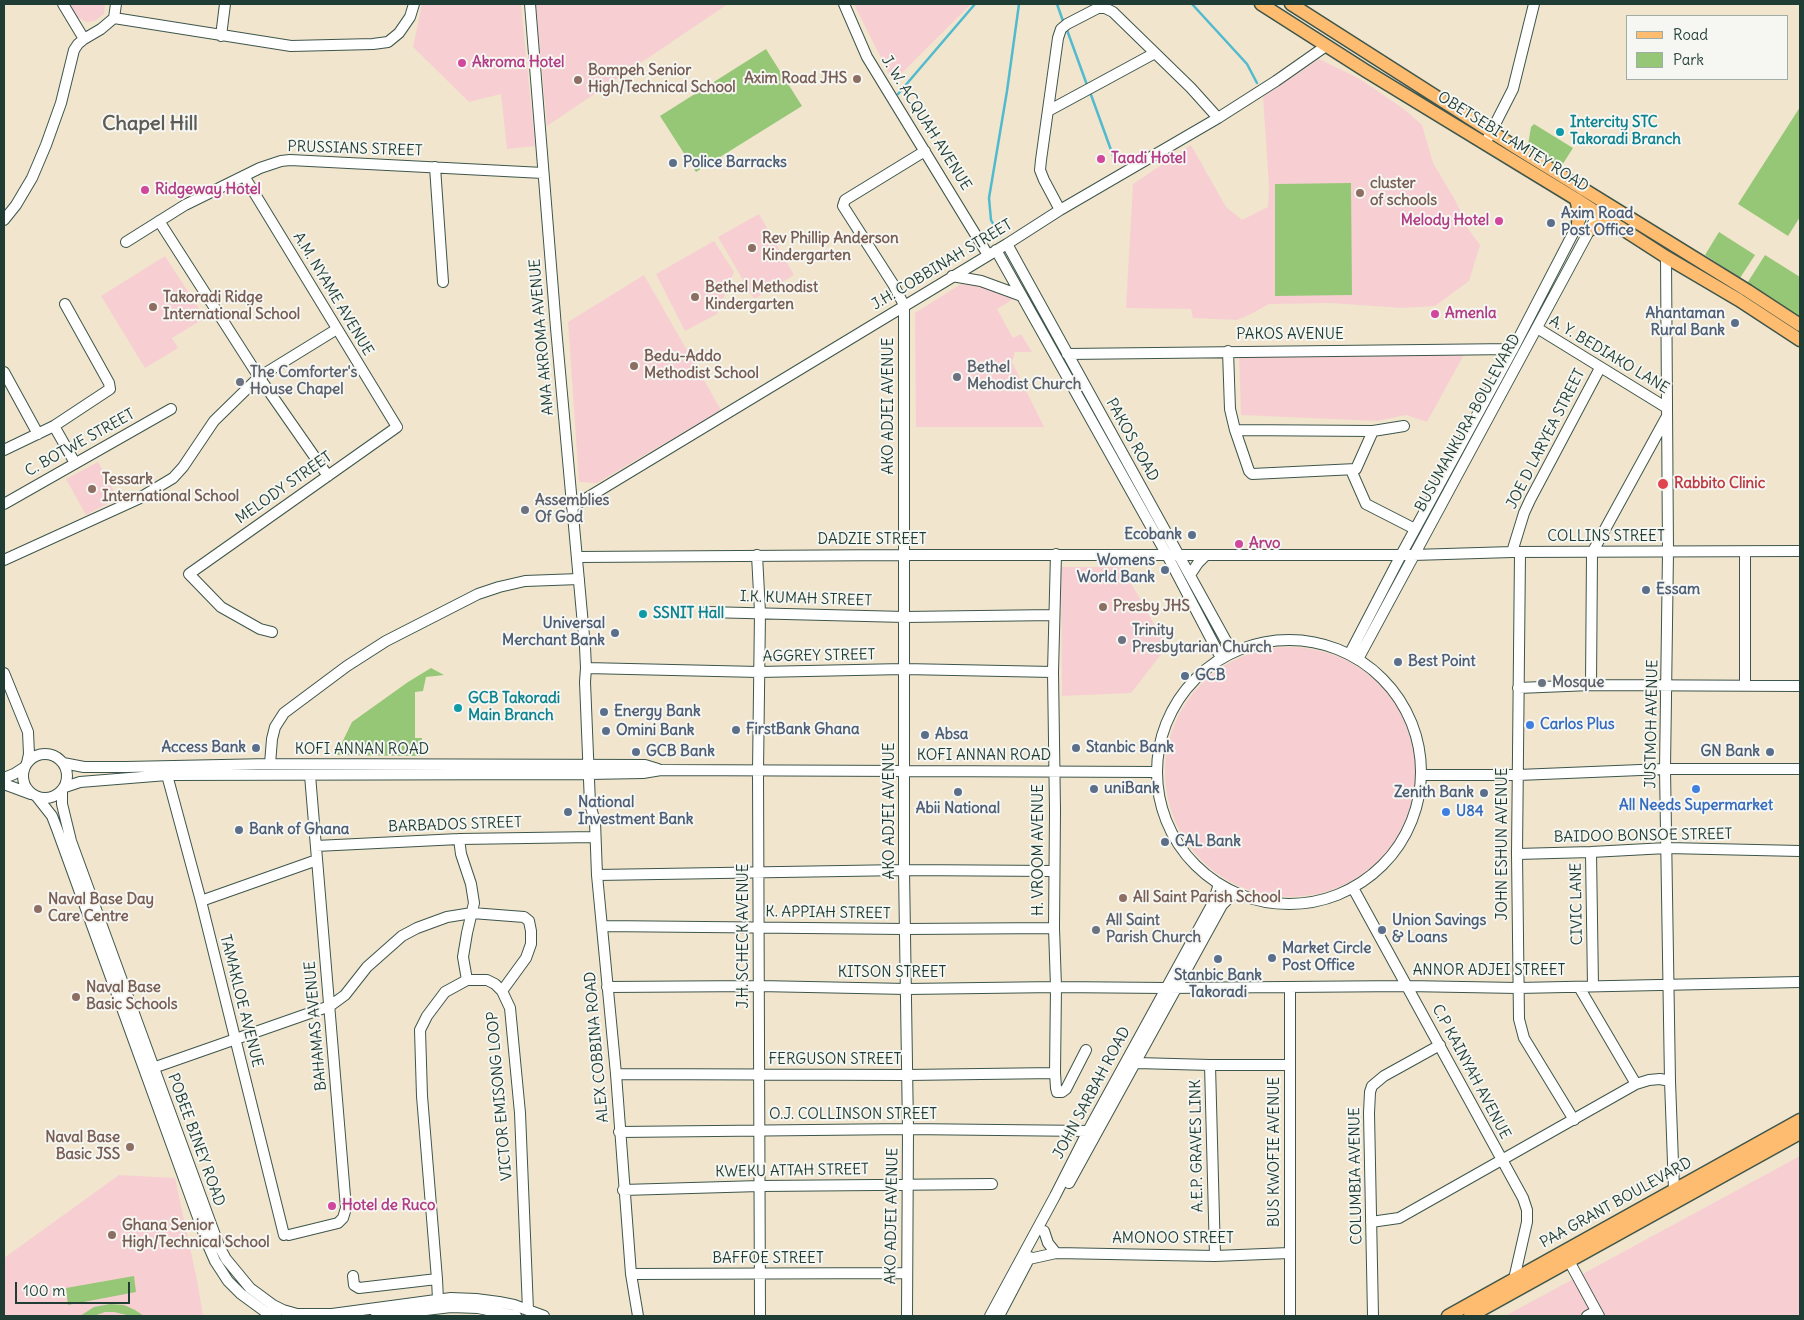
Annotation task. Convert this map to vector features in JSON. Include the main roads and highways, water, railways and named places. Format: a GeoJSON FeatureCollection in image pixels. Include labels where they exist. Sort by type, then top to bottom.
{"type":"FeatureCollection","features":[{"type":"Feature","properties":{"kind":"main road","name":"OBETSEBI LAMTEY ROAD"},"geometry":{"type":"LineString","coordinates":[[1260,4],[1666,257],[1739,300],[1800,340]]}},
{"type":"Feature","properties":{"kind":"main road","name":"OBETSEBI LAMTEY ROAD"},"geometry":{"type":"LineString","coordinates":[[1291,4],[1800,325]]}},
{"type":"Feature","properties":{"kind":"main road"},"geometry":{"type":"LineString","coordinates":[[1576,200],[1583,227],[1604,223],[1615,224]]}},
{"type":"Feature","properties":{"kind":"main road","name":"PAA GRANT BOULEVARD"},"geometry":{"type":"LineString","coordinates":[[1448,1316],[1800,1120]]}},
{"type":"Feature","properties":{"kind":"main road","name":"PAA GRANT BOULEVARD"},"geometry":{"type":"LineString","coordinates":[[1470,1316],[1800,1133]]}},
{"type":"Feature","properties":{"kind":"waterway"},"geometry":{"type":"LineString","coordinates":[[898,94],[975,4]]}},
{"type":"Feature","properties":{"kind":"waterway"},"geometry":{"type":"LineString","coordinates":[[1000,236],[991,220],[989,198],[1019,4]]}},
{"type":"Feature","properties":{"kind":"waterway"},"geometry":{"type":"LineString","coordinates":[[1057,4],[1063,21]]}},
{"type":"Feature","properties":{"kind":"waterway"},"geometry":{"type":"LineString","coordinates":[[1192,4],[1247,64],[1257,83]]}},
{"type":"Feature","properties":{"kind":"waterway"},"geometry":{"type":"LineString","coordinates":[[1067,30],[1087,85]]}},
{"type":"Feature","properties":{"kind":"waterway"},"geometry":{"type":"LineString","coordinates":[[1090,92],[1115,161]]}},
{"type":"Feature","properties":{"kind":"place","name":"Akroma Hotel"},"geometry":{"type":"Point","coordinates":[462,63]}},
{"type":"Feature","properties":{"kind":"place","name":"Axim Road JHS"},"geometry":{"type":"Point","coordinates":[857,79]}},
{"type":"Feature","properties":{"kind":"place","name":"Bompeh Senior High/Technical School"},"geometry":{"type":"Point","coordinates":[578,80]}},
{"type":"Feature","properties":{"kind":"place","name":"Intercity STC Takoradi Branch"},"geometry":{"type":"Point","coordinates":[1560,132]}},
{"type":"Feature","properties":{"kind":"place","name":"Taadi Hotel"},"geometry":{"type":"Point","coordinates":[1101,159]}},
{"type":"Feature","properties":{"kind":"place","name":"Police Barracks"},"geometry":{"type":"Point","coordinates":[673,163]}},
{"type":"Feature","properties":{"kind":"place","name":"Ridgeway Hotel"},"geometry":{"type":"Point","coordinates":[145,190]}},
{"type":"Feature","properties":{"kind":"place","name":"cluster of schools"},"geometry":{"type":"Point","coordinates":[1360,193]}},
{"type":"Feature","properties":{"kind":"place","name":"Melody Hotel"},"geometry":{"type":"Point","coordinates":[1499,221]}},
{"type":"Feature","properties":{"kind":"place","name":"Axim Road Post Office"},"geometry":{"type":"Point","coordinates":[1551,223]}},
{"type":"Feature","properties":{"kind":"place","name":"Rev Phillip Anderson Kindergarten"},"geometry":{"type":"Point","coordinates":[752,248]}},
{"type":"Feature","properties":{"kind":"place","name":"Bethel Methodist Kindergarten"},"geometry":{"type":"Point","coordinates":[695,297]}},
{"type":"Feature","properties":{"kind":"place","name":"Takoradi Ridge International School"},"geometry":{"type":"Point","coordinates":[153,307]}},
{"type":"Feature","properties":{"kind":"place","name":"Amenla"},"geometry":{"type":"Point","coordinates":[1435,314]}},
{"type":"Feature","properties":{"kind":"place","name":"Ahantaman Rural Bank"},"geometry":{"type":"Point","coordinates":[1735,323]}},
{"type":"Feature","properties":{"kind":"place","name":"Bedu-Addo Methodist School"},"geometry":{"type":"Point","coordinates":[634,366]}},
{"type":"Feature","properties":{"kind":"place","name":"Bethel Mehodist Church"},"geometry":{"type":"Point","coordinates":[957,377]}},
{"type":"Feature","properties":{"kind":"place","name":"The Comforter's House Chapel"},"geometry":{"type":"Point","coordinates":[240,382]}},
{"type":"Feature","properties":{"kind":"place","name":"Rabbito Clinic"},"geometry":{"type":"Point","coordinates":[1663,484]}},
{"type":"Feature","properties":{"kind":"place","name":"Tessark International School"},"geometry":{"type":"Point","coordinates":[92,489]}},
{"type":"Feature","properties":{"kind":"place","name":"Assemblies Of God"},"geometry":{"type":"Point","coordinates":[525,510]}},
{"type":"Feature","properties":{"kind":"place","name":"Ecobank"},"geometry":{"type":"Point","coordinates":[1192,535]}},
{"type":"Feature","properties":{"kind":"place","name":"Arvo"},"geometry":{"type":"Point","coordinates":[1239,544]}},
{"type":"Feature","properties":{"kind":"place","name":"Womens World Bank"},"geometry":{"type":"Point","coordinates":[1165,570]}},
{"type":"Feature","properties":{"kind":"place","name":"Essam"},"geometry":{"type":"Point","coordinates":[1646,590]}},
{"type":"Feature","properties":{"kind":"place","name":"Presby JHS"},"geometry":{"type":"Point","coordinates":[1103,607]}},
{"type":"Feature","properties":{"kind":"place","name":"SSNIT Hall"},"geometry":{"type":"Point","coordinates":[643,614]}},
{"type":"Feature","properties":{"kind":"place","name":"Universal Merchant Bank"},"geometry":{"type":"Point","coordinates":[615,633]}},
{"type":"Feature","properties":{"kind":"place","name":"Trinity Presbytarian Church"},"geometry":{"type":"Point","coordinates":[1122,640]}},
{"type":"Feature","properties":{"kind":"place","name":"Best Point"},"geometry":{"type":"Point","coordinates":[1398,662]}},
{"type":"Feature","properties":{"kind":"place","name":"GCB"},"geometry":{"type":"Point","coordinates":[1185,676]}},
{"type":"Feature","properties":{"kind":"place","name":"Mosque"},"geometry":{"type":"Point","coordinates":[1542,683]}},
{"type":"Feature","properties":{"kind":"place","name":"GCB Takoradi Main Branch"},"geometry":{"type":"Point","coordinates":[458,708]}},
{"type":"Feature","properties":{"kind":"place","name":"Energy Bank"},"geometry":{"type":"Point","coordinates":[604,712]}},
{"type":"Feature","properties":{"kind":"place","name":"Carlos Plus"},"geometry":{"type":"Point","coordinates":[1530,725]}},
{"type":"Feature","properties":{"kind":"place","name":"FirstBank Ghana"},"geometry":{"type":"Point","coordinates":[736,730]}},
{"type":"Feature","properties":{"kind":"place","name":"Omini Bank"},"geometry":{"type":"Point","coordinates":[606,731]}},
{"type":"Feature","properties":{"kind":"place","name":"Absa"},"geometry":{"type":"Point","coordinates":[925,735]}},
{"type":"Feature","properties":{"kind":"place","name":"Access Bank"},"geometry":{"type":"Point","coordinates":[256,748]}},
{"type":"Feature","properties":{"kind":"place","name":"Stanbic Bank"},"geometry":{"type":"Point","coordinates":[1076,748]}},
{"type":"Feature","properties":{"kind":"place","name":"GCB Bank"},"geometry":{"type":"Point","coordinates":[636,752]}},
{"type":"Feature","properties":{"kind":"place","name":"GN Bank"},"geometry":{"type":"Point","coordinates":[1770,752]}},
{"type":"Feature","properties":{"kind":"place","name":"uniBank"},"geometry":{"type":"Point","coordinates":[1094,789]}},
{"type":"Feature","properties":{"kind":"place","name":"All Needs Supermarket"},"geometry":{"type":"Point","coordinates":[1696,789]}},
{"type":"Feature","properties":{"kind":"place","name":"Abii National"},"geometry":{"type":"Point","coordinates":[958,792]}},
{"type":"Feature","properties":{"kind":"place","name":"Zenith Bank"},"geometry":{"type":"Point","coordinates":[1484,793]}},
{"type":"Feature","properties":{"kind":"place","name":"National Investment Bank"},"geometry":{"type":"Point","coordinates":[568,812]}},
{"type":"Feature","properties":{"kind":"place","name":"U84"},"geometry":{"type":"Point","coordinates":[1446,812]}},
{"type":"Feature","properties":{"kind":"place","name":"Bank of Ghana"},"geometry":{"type":"Point","coordinates":[239,830]}},
{"type":"Feature","properties":{"kind":"place","name":"CAL Bank"},"geometry":{"type":"Point","coordinates":[1165,842]}},
{"type":"Feature","properties":{"kind":"place","name":"All Saint Parish School"},"geometry":{"type":"Point","coordinates":[1123,898]}},
{"type":"Feature","properties":{"kind":"place","name":"Naval Base Day Care Centre"},"geometry":{"type":"Point","coordinates":[38,909]}},
{"type":"Feature","properties":{"kind":"place","name":"All Saint Parish Church"},"geometry":{"type":"Point","coordinates":[1096,930]}},
{"type":"Feature","properties":{"kind":"place","name":"Union Savings & Loans"},"geometry":{"type":"Point","coordinates":[1382,930]}},
{"type":"Feature","properties":{"kind":"place","name":"Market Circle Post Office"},"geometry":{"type":"Point","coordinates":[1272,958]}},
{"type":"Feature","properties":{"kind":"place","name":"Stanbic Bank Takoradi"},"geometry":{"type":"Point","coordinates":[1218,959]}},
{"type":"Feature","properties":{"kind":"place","name":"Naval Base Basic Schools"},"geometry":{"type":"Point","coordinates":[76,997]}},
{"type":"Feature","properties":{"kind":"place","name":"Naval Base Basic JSS"},"geometry":{"type":"Point","coordinates":[130,1147]}},
{"type":"Feature","properties":{"kind":"place","name":"Hotel de Ruco"},"geometry":{"type":"Point","coordinates":[332,1206]}},
{"type":"Feature","properties":{"kind":"place","name":"Ghana Senior High/Technical School"},"geometry":{"type":"Point","coordinates":[112,1235]}},
{"type":"Feature","properties":{"kind":"district","name":"Chapel Hill"},"geometry":{"type":"Point","coordinates":[150,124]}}]}
